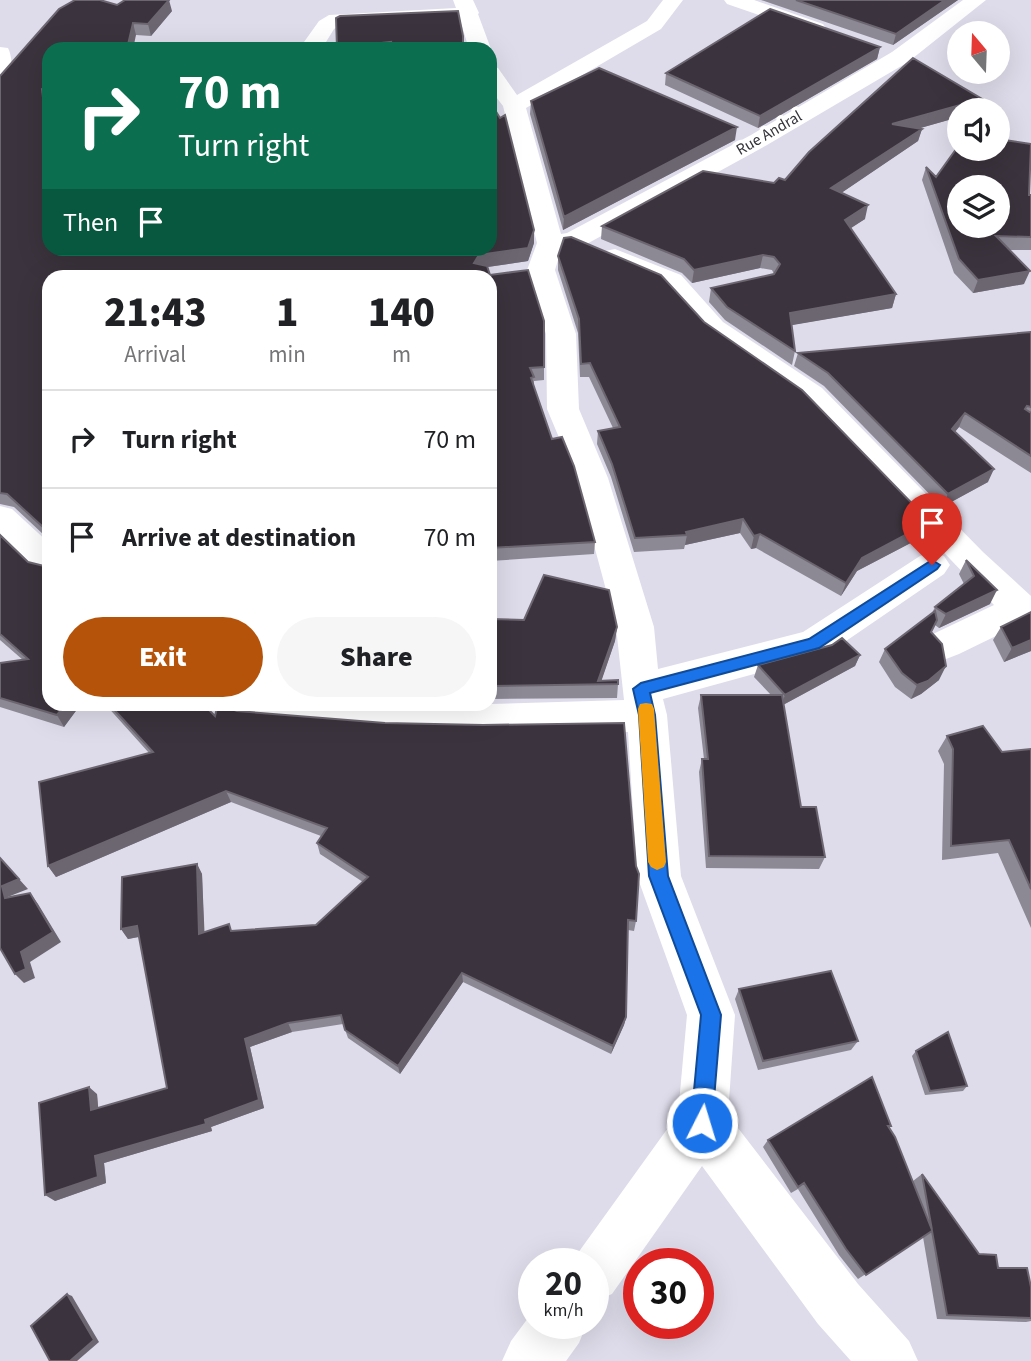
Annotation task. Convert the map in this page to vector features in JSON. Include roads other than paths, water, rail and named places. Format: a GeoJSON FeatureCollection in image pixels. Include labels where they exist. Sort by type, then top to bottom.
{"type":"FeatureCollection","features":[{"type":"Feature","properties":{"kind":"street"},"geometry":{"type":"LineString","coordinates":[[315,42],[326,25],[336,19],[467,7],[488,0]]}},
{"type":"Feature","properties":{"kind":"street"},"geometry":{"type":"LineString","coordinates":[[514,106],[654,25],[673,0]]}},
{"type":"Feature","properties":{"kind":"street"},"geometry":{"type":"LineString","coordinates":[[734,0],[832,34]]}},
{"type":"Feature","properties":{"kind":"street","name":"Rue Andral"},"geometry":{"type":"LineString","coordinates":[[545,257],[758,140],[889,53],[976,0]]}},
{"type":"Feature","properties":{"kind":"street"},"geometry":{"type":"LineString","coordinates":[[467,7],[478,42]]}},
{"type":"Feature","properties":{"kind":"street"},"geometry":{"type":"LineString","coordinates":[[0,53],[0,70]]}},
{"type":"Feature","properties":{"kind":"street"},"geometry":{"type":"LineString","coordinates":[[587,66],[612,76]]}},
{"type":"Feature","properties":{"kind":"street"},"geometry":{"type":"LineString","coordinates":[[497,83],[514,106],[561,334],[563,409],[592,478],[635,627],[659,876],[711,1015],[702,1123],[609,1253]]}},
{"type":"Feature","properties":{"kind":"street"},"geometry":{"type":"LineString","coordinates":[[735,129],[758,140]]}},
{"type":"Feature","properties":{"kind":"street"},"geometry":{"type":"LineString","coordinates":[[545,257],[671,281],[699,294],[713,328],[811,395],[971,561],[1021,608],[946,644]]}},
{"type":"Feature","properties":{"kind":"street"},"geometry":{"type":"LineString","coordinates":[[0,518],[42,557]]}},
{"type":"Feature","properties":{"kind":"street"},"geometry":{"type":"LineString","coordinates":[[301,711],[545,719],[644,702],[814,644],[932,565]]}},
{"type":"Feature","properties":{"kind":"street"},"geometry":{"type":"LineString","coordinates":[[702,1123],[838,1304],[889,1361]]}},
{"type":"Feature","properties":{"kind":"street"},"geometry":{"type":"LineString","coordinates":[[531,1361],[547,1339]]}}]}
